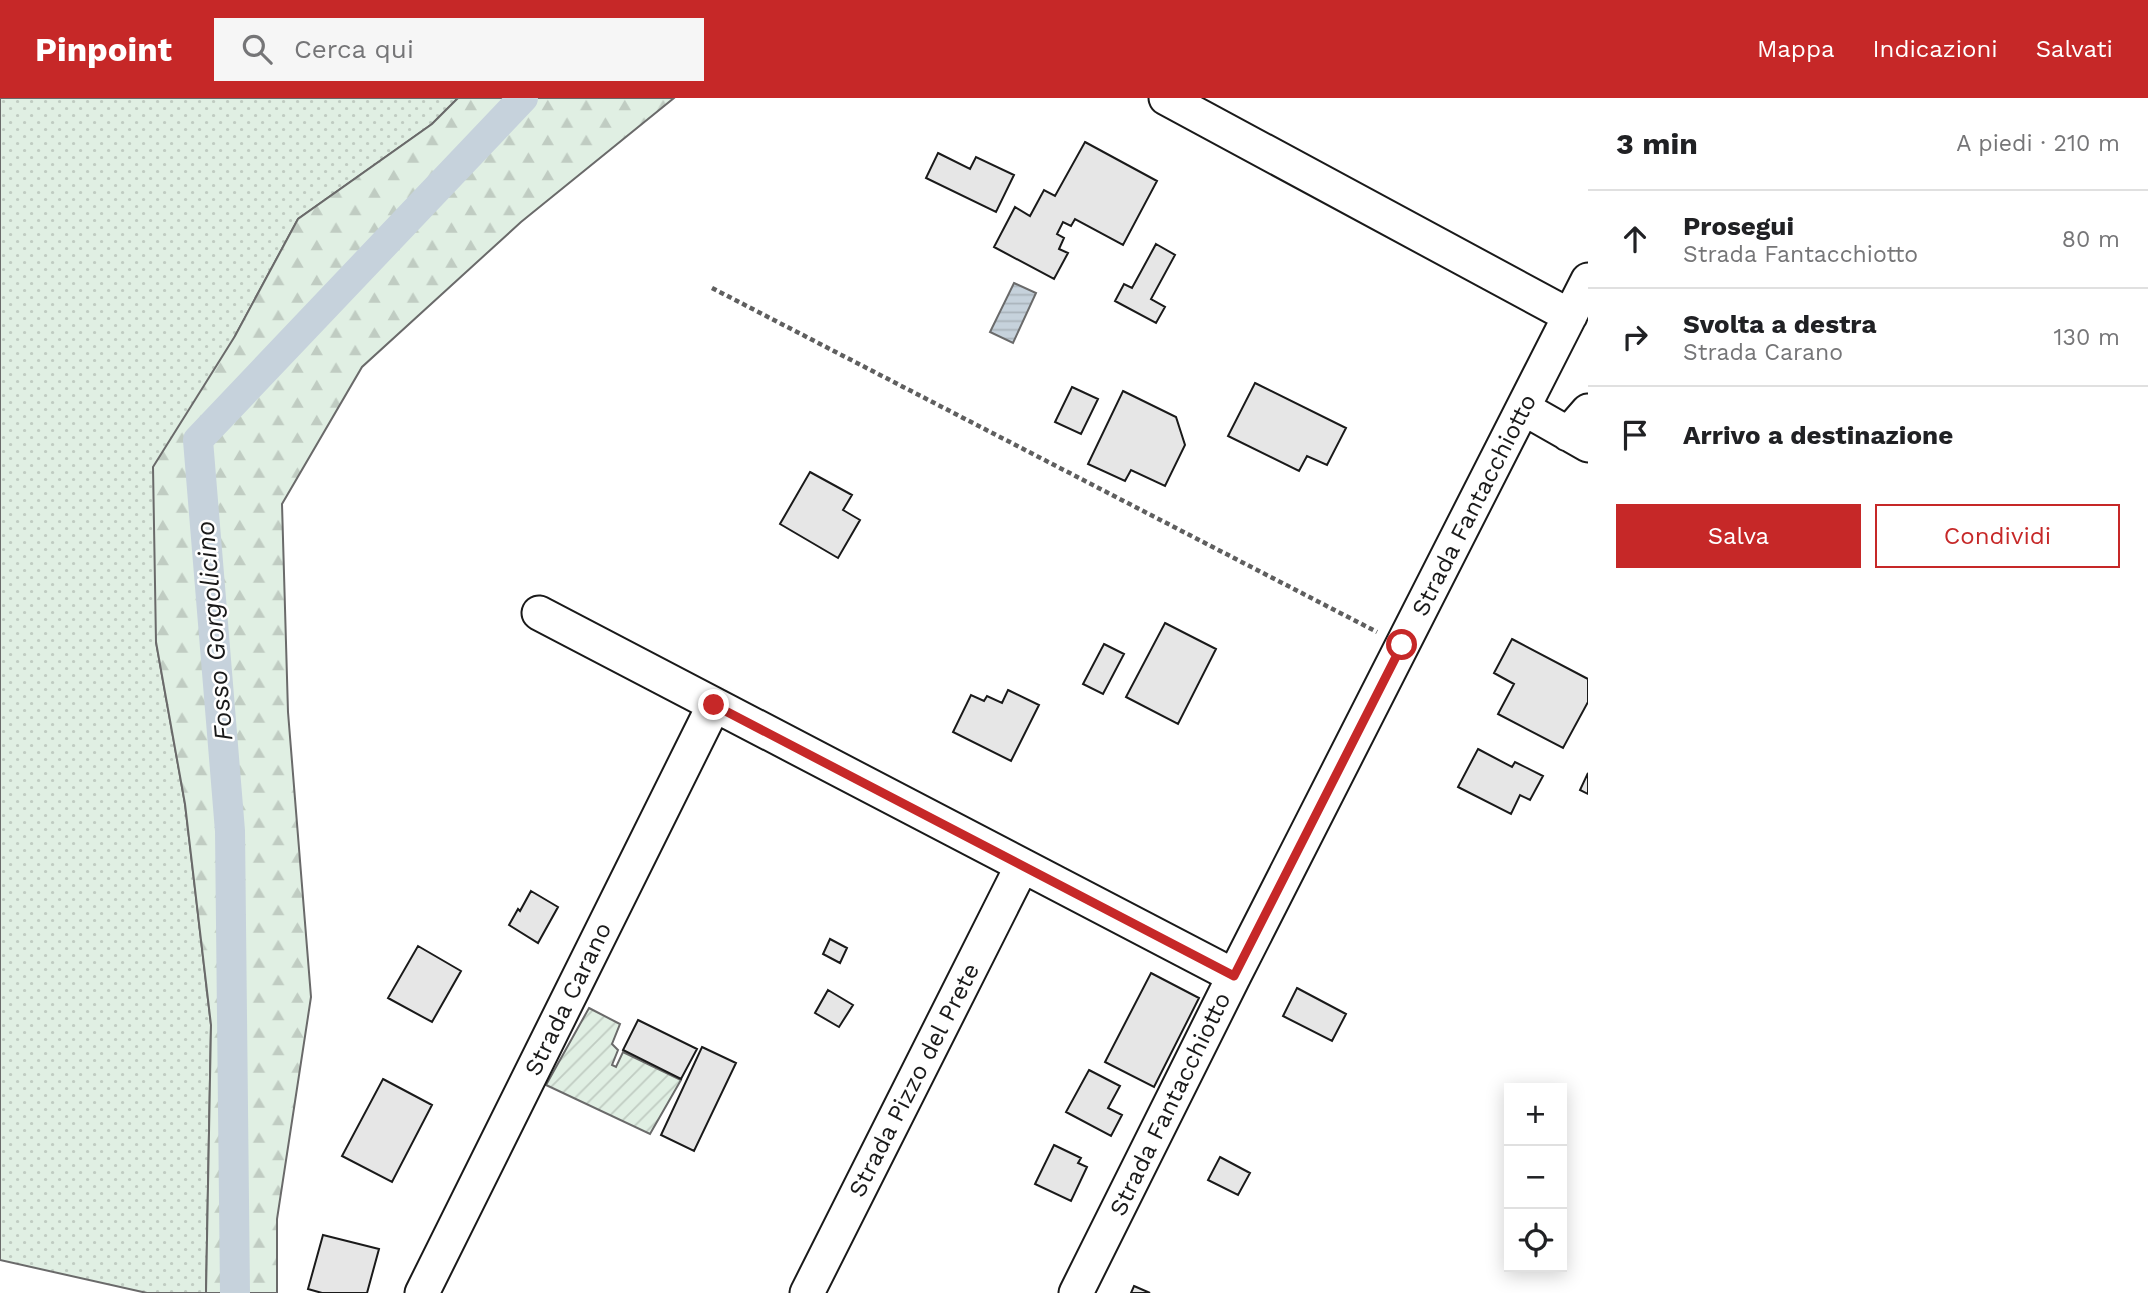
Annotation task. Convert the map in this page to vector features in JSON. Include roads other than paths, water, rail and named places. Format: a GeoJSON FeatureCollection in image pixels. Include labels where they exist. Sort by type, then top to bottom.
{"type":"FeatureCollection","features":[{"type":"Feature","properties":{"kind":"street"},"geometry":{"type":"LineString","coordinates":[[1166,98],[1570,316]]}},
{"type":"Feature","properties":{"kind":"street","name":"Strada Fantacchiotto"},"geometry":{"type":"LineString","coordinates":[[1076,1293],[1588,280]]}},
{"type":"Feature","properties":{"kind":"street"},"geometry":{"type":"LineString","coordinates":[[1523,408],[1581,430]]}},
{"type":"Feature","properties":{"kind":"street"},"geometry":{"type":"LineString","coordinates":[[539,613],[1234,976]]}},
{"type":"Feature","properties":{"kind":"street","name":"Strada Carano"},"geometry":{"type":"LineString","coordinates":[[422,1293],[714,705]]}},
{"type":"Feature","properties":{"kind":"street","name":"Strada Pizzo del Prete"},"geometry":{"type":"LineString","coordinates":[[807,1293],[1022,866]]}},
{"type":"Feature","properties":{"kind":"waterway","name":"Fosso Gorgolicino"},"geometry":{"type":"LineString","coordinates":[[235,1293],[230,831],[198,440],[523,98]]}}]}
